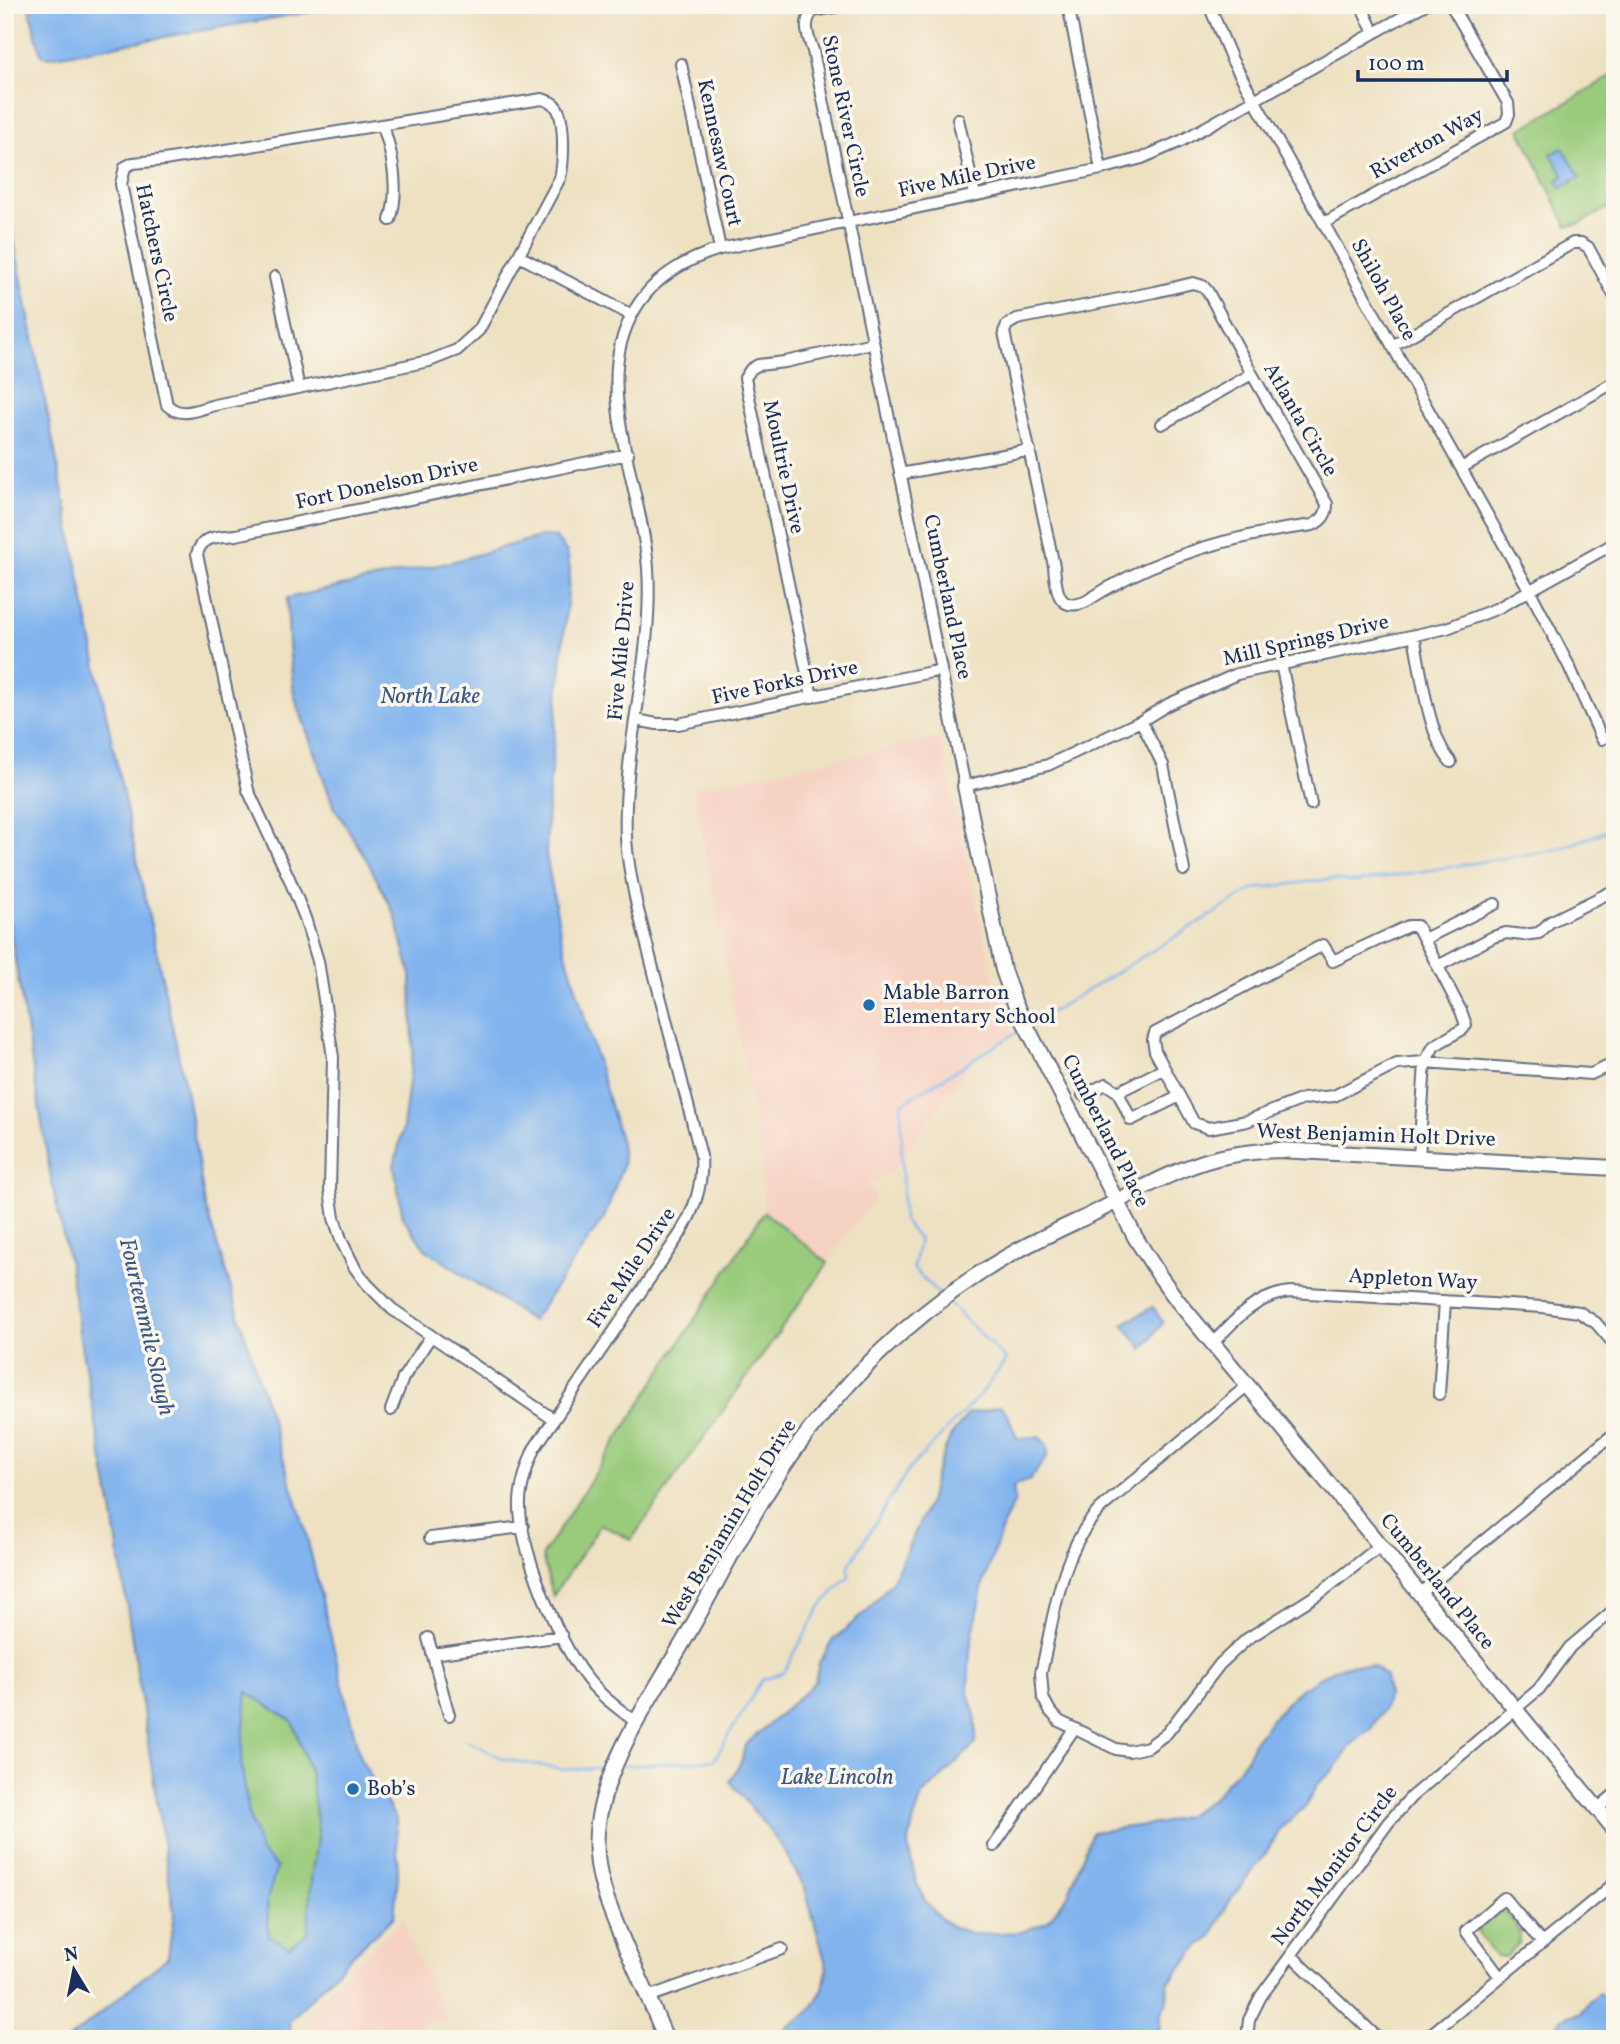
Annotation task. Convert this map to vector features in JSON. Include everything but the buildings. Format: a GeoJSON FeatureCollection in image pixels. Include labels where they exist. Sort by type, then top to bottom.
{"type":"FeatureCollection","features":[{"type":"Feature","properties":{"kind":"street","name":"Stone River Circle"},"geometry":{"type":"LineString","coordinates":[[845,5],[813,11],[806,21],[806,30],[848,222]]}},
{"type":"Feature","properties":{"kind":"street"},"geometry":{"type":"LineString","coordinates":[[1068,5],[1101,169]]}},
{"type":"Feature","properties":{"kind":"street","name":"Shiloh Place"},"geometry":{"type":"LineString","coordinates":[[1209,5],[1223,42],[1255,101],[1530,591],[1569,666],[1602,739]]}},
{"type":"Feature","properties":{"kind":"street"},"geometry":{"type":"LineString","coordinates":[[1361,5],[1374,33]]}},
{"type":"Feature","properties":{"kind":"street","name":"Five Mile Drive"},"geometry":{"type":"LineString","coordinates":[[637,1723],[598,1692],[583,1674],[562,1636],[534,1567],[523,1527],[520,1503],[524,1478],[534,1449],[680,1234],[695,1207],[701,1181],[701,1156],[629,871],[626,837],[627,796],[648,618],[649,585],[643,531],[616,397],[615,376],[621,340],[631,315],[646,293],[666,274],[694,257],[720,249],[1101,169],[1142,158],[1181,141],[1255,101],[1424,5]]}},
{"type":"Feature","properties":{"kind":"street","name":"Riverton Way"},"geometry":{"type":"LineString","coordinates":[[1324,223],[1506,122],[1509,114],[1508,103],[1451,5]]}},
{"type":"Feature","properties":{"kind":"street"},"geometry":{"type":"LineString","coordinates":[[1612,5],[1615,10]]}},
{"type":"Feature","properties":{"kind":"street","name":"Kennesaw Court"},"geometry":{"type":"LineString","coordinates":[[681,64],[720,249]]}},
{"type":"Feature","properties":{"kind":"street","name":"Hatchers Circle"},"geometry":{"type":"LineString","coordinates":[[542,99],[555,105],[559,111],[563,147],[562,171],[554,192],[519,256],[479,330],[457,350],[429,360],[184,413],[173,411],[167,405],[121,184],[122,172],[133,163],[542,99]]}},
{"type":"Feature","properties":{"kind":"street"},"geometry":{"type":"LineString","coordinates":[[958,119],[975,195]]}},
{"type":"Feature","properties":{"kind":"street"},"geometry":{"type":"LineString","coordinates":[[383,126],[396,192],[390,220]]}},
{"type":"Feature","properties":{"kind":"street","name":"Cumberland Place"},"geometry":{"type":"LineString","coordinates":[[848,222],[1008,987],[1117,1201],[1161,1279],[1615,1830]]}},
{"type":"Feature","properties":{"kind":"street"},"geometry":{"type":"LineString","coordinates":[[1392,346],[1573,243],[1588,247],[1615,297]]}},
{"type":"Feature","properties":{"kind":"street"},"geometry":{"type":"LineString","coordinates":[[519,256],[631,315]]}},
{"type":"Feature","properties":{"kind":"street"},"geometry":{"type":"LineString","coordinates":[[275,277],[299,388]]}},
{"type":"Feature","properties":{"kind":"street","name":"Atlanta Circle"},"geometry":{"type":"LineString","coordinates":[[1197,283],[1208,292],[1252,374],[1327,504],[1326,514],[1321,521],[1195,549],[1142,570],[1078,605],[1067,604],[1057,594],[1004,332],[1013,321],[1197,283]]}},
{"type":"Feature","properties":{"kind":"street","name":"Moultrie Drive"},"geometry":{"type":"LineString","coordinates":[[812,696],[746,378],[751,369],[758,365],[785,362],[873,343]]}},
{"type":"Feature","properties":{"kind":"street"},"geometry":{"type":"LineString","coordinates":[[1162,424],[1252,374]]}},
{"type":"Feature","properties":{"kind":"street"},"geometry":{"type":"LineString","coordinates":[[1461,468],[1615,382]]}},
{"type":"Feature","properties":{"kind":"street"},"geometry":{"type":"LineString","coordinates":[[900,474],[1030,450]]}},
{"type":"Feature","properties":{"kind":"street","name":"Fort Donelson Drive"},"geometry":{"type":"LineString","coordinates":[[431,1336],[379,1297],[355,1268],[334,1218],[330,1191],[334,1115],[333,1057],[318,961],[289,878],[248,790],[197,554],[200,545],[210,538],[236,535],[628,454]]}},
{"type":"Feature","properties":{"kind":"street","name":"Mill Springs Drive"},"geometry":{"type":"LineString","coordinates":[[965,786],[1048,765],[1141,721],[1169,704],[1237,674],[1447,628],[1498,608],[1615,543]]}},
{"type":"Feature","properties":{"kind":"street"},"geometry":{"type":"LineString","coordinates":[[1414,636],[1434,731],[1441,752],[1451,762]]}},
{"type":"Feature","properties":{"kind":"street"},"geometry":{"type":"LineString","coordinates":[[1281,664],[1311,803]]}},
{"type":"Feature","properties":{"kind":"street","name":"Five Forks Drive"},"geometry":{"type":"LineString","coordinates":[[636,720],[678,724],[941,670]]}},
{"type":"Feature","properties":{"kind":"street"},"geometry":{"type":"LineString","coordinates":[[1141,721],[1163,765],[1184,870]]}},
{"type":"Feature","properties":{"kind":"street"},"geometry":{"type":"LineString","coordinates":[[1438,966],[1506,933],[1539,933],[1550,922],[1615,890]]}},
{"type":"Feature","properties":{"kind":"street"},"geometry":{"type":"LineString","coordinates":[[1424,939],[1494,904]]}},
{"type":"Feature","properties":{"kind":"street"},"geometry":{"type":"LineString","coordinates":[[1419,1157],[1425,1062],[1434,1046],[1463,1029],[1466,1024],[1417,926],[1408,926],[1333,961],[1323,945],[1155,1033],[1155,1051],[1178,1097],[1194,1123],[1209,1128],[1247,1121],[1303,1099],[1334,1097],[1397,1065],[1425,1062],[1591,1074],[1615,1063]]}},
{"type":"Feature","properties":{"kind":"street"},"geometry":{"type":"LineString","coordinates":[[1118,1092],[1164,1069]]}},
{"type":"Feature","properties":{"kind":"street"},"geometry":{"type":"LineString","coordinates":[[1083,1095],[1106,1084],[1118,1092],[1131,1120],[1178,1097]]}},
{"type":"Feature","properties":{"kind":"street","name":"West Benjamin Holt Drive"},"geometry":{"type":"LineString","coordinates":[[666,2039],[604,1897],[596,1851],[597,1823],[604,1795],[637,1723],[784,1468],[810,1430],[858,1375],[905,1330],[971,1280],[1014,1253],[1189,1168],[1244,1152],[1279,1150],[1615,1168]]}},
{"type":"Feature","properties":{"kind":"street","name":"Appleton Way"},"geometry":{"type":"LineString","coordinates":[[1213,1343],[1256,1303],[1278,1293],[1445,1301],[1575,1311],[1596,1323],[1615,1345]]}},
{"type":"Feature","properties":{"kind":"street"},"geometry":{"type":"LineString","coordinates":[[1438,1394],[1445,1301]]}},
{"type":"Feature","properties":{"kind":"street"},"geometry":{"type":"LineString","coordinates":[[391,1410],[403,1378],[431,1336],[553,1419]]}},
{"type":"Feature","properties":{"kind":"street"},"geometry":{"type":"LineString","coordinates":[[1248,1385],[1101,1508],[1085,1525],[1068,1563],[1040,1682],[1043,1698],[1050,1711],[1059,1721],[1102,1744],[1122,1750],[1135,1750],[1153,1744],[1167,1733],[1220,1664],[1247,1639],[1323,1591],[1380,1546]]}},
{"type":"Feature","properties":{"kind":"street"},"geometry":{"type":"LineString","coordinates":[[1419,1594],[1615,1433]]}},
{"type":"Feature","properties":{"kind":"street"},"geometry":{"type":"LineString","coordinates":[[430,1538],[523,1527]]}},
{"type":"Feature","properties":{"kind":"street","name":"North Monitor Circle"},"geometry":{"type":"LineString","coordinates":[[1247,2039],[1254,2008],[1388,1824],[1411,1797],[1545,1683],[1570,1647],[1615,1609]]}},
{"type":"Feature","properties":{"kind":"street"},"geometry":{"type":"LineString","coordinates":[[432,1654],[562,1636]]}},
{"type":"Feature","properties":{"kind":"street"},"geometry":{"type":"LineString","coordinates":[[428,1638],[449,1715]]}},
{"type":"Feature","properties":{"kind":"street"},"geometry":{"type":"LineString","coordinates":[[994,1846],[1074,1729]]}},
{"type":"Feature","properties":{"kind":"street"},"geometry":{"type":"LineString","coordinates":[[1597,1809],[1615,1794]]}},
{"type":"Feature","properties":{"kind":"street"},"geometry":{"type":"LineString","coordinates":[[1425,2039],[1615,1883]]}},
{"type":"Feature","properties":{"kind":"street"},"geometry":{"type":"LineString","coordinates":[[1500,1977],[1466,1931],[1504,1898],[1542,1943]]}},
{"type":"Feature","properties":{"kind":"street"},"geometry":{"type":"LineString","coordinates":[[648,1997],[782,1949]]}},
{"type":"Feature","properties":{"kind":"street"},"geometry":{"type":"LineString","coordinates":[[1291,1955],[1379,2039]]}},
{"type":"Feature","properties":{"kind":"shaded area","name":"Mable Barron Elementary School"},"geometry":{"type":"Polygon","coordinates":[[[940,738],[993,977],[1014,1033],[979,1051],[895,1168],[866,1186],[877,1195],[828,1263],[764,1212],[760,1152],[693,788],[940,738]]]}},
{"type":"Feature","properties":{"kind":"shaded area"},"geometry":{"type":"Polygon","coordinates":[[[404,1918],[409,1941],[449,2020],[424,2023],[417,2030],[397,2039],[307,2039],[310,2015],[321,1996],[404,1918]]]}},
{"type":"Feature","properties":{"kind":"green space"},"geometry":{"type":"Polygon","coordinates":[[[1615,74],[1615,204],[1579,224],[1567,226],[1520,130],[1615,74]]]}},
{"type":"Feature","properties":{"kind":"green space"},"geometry":{"type":"Polygon","coordinates":[[[42,642],[331,1760],[338,1929],[227,2000],[42,642]]]}},
{"type":"Feature","properties":{"kind":"green space"},"geometry":{"type":"Polygon","coordinates":[[[764,1212],[828,1263],[631,1540],[601,1524],[553,1596],[542,1556],[764,1212]]]}},
{"type":"Feature","properties":{"kind":"green space"},"geometry":{"type":"Polygon","coordinates":[[[1505,1911],[1520,1933],[1520,1942],[1506,1957],[1495,1956],[1476,1930],[1499,1912],[1505,1911]]]}},
{"type":"Feature","properties":{"kind":"water"},"geometry":{"type":"Polygon","coordinates":[[[28,5],[351,5],[49,57],[42,55],[28,5]]]}},
{"type":"Feature","properties":{"kind":"water"},"geometry":{"type":"Polygon","coordinates":[[[1563,148],[1580,177],[1561,188],[1557,180],[1564,176],[1551,154],[1563,148]]]}},
{"type":"Feature","properties":{"kind":"water","name":"Fourteenmile Slough"},"geometry":{"type":"Polygon","coordinates":[[[5,194],[104,704],[188,1100],[205,1205],[305,1529],[360,1758],[396,1819],[398,1876],[394,1917],[351,1956],[289,2021],[291,2039],[69,2039],[168,1957],[174,1913],[112,1509],[81,1345],[69,1262],[51,1179],[5,899],[5,194]],[[247,1692],[241,1763],[249,1816],[261,1852],[277,1867],[267,1900],[269,1935],[289,1947],[308,1933],[311,1880],[318,1831],[311,1777],[293,1722],[247,1692]]]}},
{"type":"Feature","properties":{"kind":"water","name":"North Lake"},"geometry":{"type":"Polygon","coordinates":[[[542,536],[555,537],[567,552],[570,570],[548,803],[546,854],[561,936],[621,1143],[623,1164],[605,1216],[532,1321],[425,1249],[403,1217],[394,1166],[403,1128],[413,1051],[411,975],[395,915],[368,862],[333,805],[294,695],[287,598],[451,562],[542,536]]]}},
{"type":"Feature","properties":{"kind":"water"},"geometry":{"type":"Polygon","coordinates":[[[1153,1307],[1163,1323],[1143,1349],[1123,1324],[1153,1307]]]}},
{"type":"Feature","properties":{"kind":"water","name":"Lake Lincoln"},"geometry":{"type":"Polygon","coordinates":[[[1001,1406],[1008,1415],[1017,1438],[1039,1437],[1047,1445],[1048,1455],[1030,1480],[1013,1486],[1015,1501],[1004,1523],[982,1587],[970,1649],[968,1693],[976,1719],[976,1743],[922,1796],[914,1819],[908,1846],[916,1881],[924,1899],[937,1915],[953,1927],[974,1934],[1022,1932],[1047,1922],[1068,1895],[1092,1832],[1161,1823],[1185,1816],[1212,1799],[1245,1761],[1256,1739],[1276,1714],[1302,1688],[1333,1670],[1354,1664],[1373,1666],[1385,1676],[1388,1695],[1383,1710],[1370,1730],[1352,1744],[1335,1769],[1317,1784],[1306,1806],[1281,1828],[1227,1905],[1211,1938],[1200,1945],[1168,1983],[1167,2001],[1160,2015],[1159,2039],[771,2039],[810,2011],[823,1989],[827,1968],[805,1888],[782,1847],[730,1781],[742,1760],[745,1745],[807,1690],[815,1681],[819,1663],[833,1640],[869,1609],[892,1582],[930,1500],[935,1475],[950,1437],[969,1413],[1001,1406]]]}},
{"type":"Feature","properties":{"kind":"water"},"geometry":{"type":"Polygon","coordinates":[[[1599,1993],[1615,2008],[1615,2039],[1539,2039],[1550,2036],[1566,2017],[1581,2013],[1599,1993]]]}},
{"type":"Feature","properties":{"kind":"waterway"},"geometry":{"type":"LineString","coordinates":[[1030,1025],[1254,889],[1330,879],[1356,882],[1555,850],[1615,828]]}},
{"type":"Feature","properties":{"kind":"waterway"},"geometry":{"type":"LineString","coordinates":[[940,1295],[913,1268],[919,1240],[903,1220],[901,1104],[1021,1030]]}},
{"type":"Feature","properties":{"kind":"waterway"},"geometry":{"type":"LineString","coordinates":[[621,1766],[714,1760],[762,1680],[783,1673],[821,1606],[849,1576],[849,1565],[909,1469],[981,1394],[1006,1360],[948,1302]]}},
{"type":"Feature","properties":{"kind":"waterway"},"geometry":{"type":"LineString","coordinates":[[466,1740],[504,1759],[565,1770],[608,1767]]}},
{"type":"Feature","properties":{"kind":"place","name":"Mable Barron Elementary School"},"geometry":{"type":"Point","coordinates":[869,1005]}},
{"type":"Feature","properties":{"kind":"place","name":"Bob’s"},"geometry":{"type":"Point","coordinates":[353,1789]}}]}
